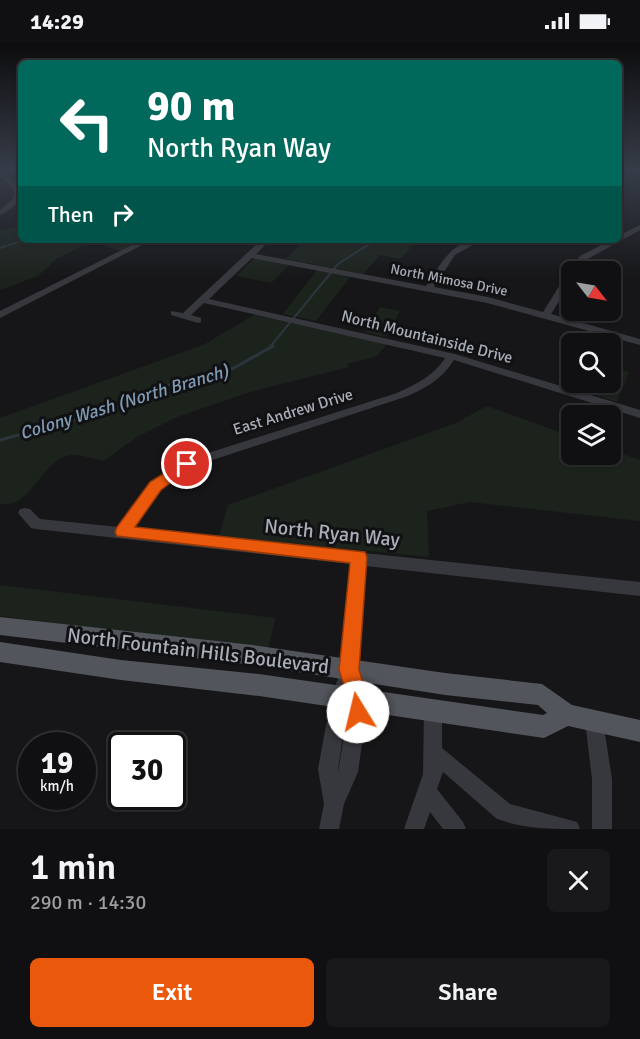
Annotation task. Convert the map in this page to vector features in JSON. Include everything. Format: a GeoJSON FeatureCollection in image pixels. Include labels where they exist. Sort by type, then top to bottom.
{"type":"FeatureCollection","features":[{"type":"Feature","properties":{"kind":"main road","name":"North Fountain Hills Boulevard"},"geometry":{"type":"LineString","coordinates":[[0,626],[253,656],[542,695],[567,715],[640,731]]}},
{"type":"Feature","properties":{"kind":"main road","name":"North Fountain Hills Boulevard"},"geometry":{"type":"LineString","coordinates":[[0,652],[544,727],[567,715]]}},
{"type":"Feature","properties":{"kind":"street"},"geometry":{"type":"LineString","coordinates":[[622,237],[640,227]]}},
{"type":"Feature","properties":{"kind":"street"},"geometry":{"type":"LineString","coordinates":[[0,315],[142,243]]}},
{"type":"Feature","properties":{"kind":"street"},"geometry":{"type":"LineString","coordinates":[[186,315],[263,243]]}},
{"type":"Feature","properties":{"kind":"street"},"geometry":{"type":"LineString","coordinates":[[428,289],[452,253],[471,243]]}},
{"type":"Feature","properties":{"kind":"street"},"geometry":{"type":"LineString","coordinates":[[581,261],[611,243]]}},
{"type":"Feature","properties":{"kind":"street","name":"North Mimosa Drive"},"geometry":{"type":"LineString","coordinates":[[251,255],[488,300],[640,342]]}},
{"type":"Feature","properties":{"kind":"street"},"geometry":{"type":"LineString","coordinates":[[546,315],[561,290]]}},
{"type":"Feature","properties":{"kind":"street","name":"North Mountainside Drive"},"geometry":{"type":"LineString","coordinates":[[203,300],[451,356],[640,414]]}},
{"type":"Feature","properties":{"kind":"street"},"geometry":{"type":"LineString","coordinates":[[174,313],[198,320]]}},
{"type":"Feature","properties":{"kind":"street","name":"East Andrew Drive"},"geometry":{"type":"LineString","coordinates":[[123,532],[156,486],[187,464],[401,395],[431,382],[443,371],[451,356]]}},
{"type":"Feature","properties":{"kind":"street","name":"North Ryan Way"},"geometry":{"type":"LineString","coordinates":[[25,513],[36,524],[640,589]]}},
{"type":"Feature","properties":{"kind":"street"},"geometry":{"type":"LineString","coordinates":[[329,829],[334,804],[348,772],[349,670],[359,557]]}},
{"type":"Feature","properties":{"kind":"street"},"geometry":{"type":"LineString","coordinates":[[414,829],[433,774],[433,710]]}},
{"type":"Feature","properties":{"kind":"street"},"geometry":{"type":"LineString","coordinates":[[594,721],[602,779],[602,829]]}},
{"type":"Feature","properties":{"kind":"street"},"geometry":{"type":"LineString","coordinates":[[433,752],[504,812],[570,829]]}},
{"type":"Feature","properties":{"kind":"street"},"geometry":{"type":"LineString","coordinates":[[427,792],[456,829]]}},
{"type":"Feature","properties":{"kind":"shaded area"},"geometry":{"type":"Polygon","coordinates":[[[18,227],[18,243],[138,243],[122,251],[98,244],[80,247],[56,259],[38,276],[0,290],[0,230],[18,227]]]}},
{"type":"Feature","properties":{"kind":"shaded area"},"geometry":{"type":"Polygon","coordinates":[[[301,243],[415,243],[400,259],[380,255],[363,274],[286,259],[301,243]]]}},
{"type":"Feature","properties":{"kind":"shaded area"},"geometry":{"type":"Polygon","coordinates":[[[254,259],[289,265],[271,283],[236,276],[254,259]]]}},
{"type":"Feature","properties":{"kind":"shaded area"},"geometry":{"type":"Polygon","coordinates":[[[317,270],[350,277],[316,321],[283,314],[317,270]]]}},
{"type":"Feature","properties":{"kind":"shaded area"},"geometry":{"type":"Polygon","coordinates":[[[380,307],[400,311],[386,337],[365,332],[380,307]]]}},
{"type":"Feature","properties":{"kind":"shaded area"},"geometry":{"type":"Polygon","coordinates":[[[254,315],[387,344],[377,356],[347,364],[349,367],[253,391],[177,417],[137,437],[103,461],[74,455],[60,459],[51,465],[21,499],[11,504],[0,504],[0,418],[203,345],[254,315]]]}},
{"type":"Feature","properties":{"kind":"shaded area"},"geometry":{"type":"Polygon","coordinates":[[[621,370],[629,372],[621,392],[621,370]]]}},
{"type":"Feature","properties":{"kind":"shaded area"},"geometry":{"type":"Polygon","coordinates":[[[590,393],[621,393],[617,402],[590,393]]]}},
{"type":"Feature","properties":{"kind":"shaded area"},"geometry":{"type":"Polygon","coordinates":[[[487,406],[561,432],[561,465],[621,465],[621,453],[640,460],[640,521],[470,502],[427,511],[429,557],[219,536],[228,505],[456,423],[487,406]]]}},
{"type":"Feature","properties":{"kind":"shaded area"},"geometry":{"type":"Polygon","coordinates":[[[0,585],[275,618],[268,650],[0,616],[0,585]]]}},
{"type":"Feature","properties":{"kind":"waterway"},"geometry":{"type":"LineString","coordinates":[[5,246],[0,248],[18,242]]}},
{"type":"Feature","properties":{"kind":"waterway","name":"Colony Wash (North Branch)"},"geometry":{"type":"LineString","coordinates":[[364,248],[372,243]]}},
{"type":"Feature","properties":{"kind":"waterway","name":"Colony Wash (North Branch)"},"geometry":{"type":"LineString","coordinates":[[270,347],[338,264],[366,246]]}},
{"type":"Feature","properties":{"kind":"waterway","name":"Colony Wash (North Branch)"},"geometry":{"type":"LineString","coordinates":[[0,440],[107,411],[161,386],[187,383],[234,368],[273,346]]}},
{"type":"Feature","properties":{"kind":"route"},"geometry":{"type":"LineString","coordinates":[[187,464],[156,486],[123,532],[359,557],[349,670],[359,701],[358,712]]}}]}
